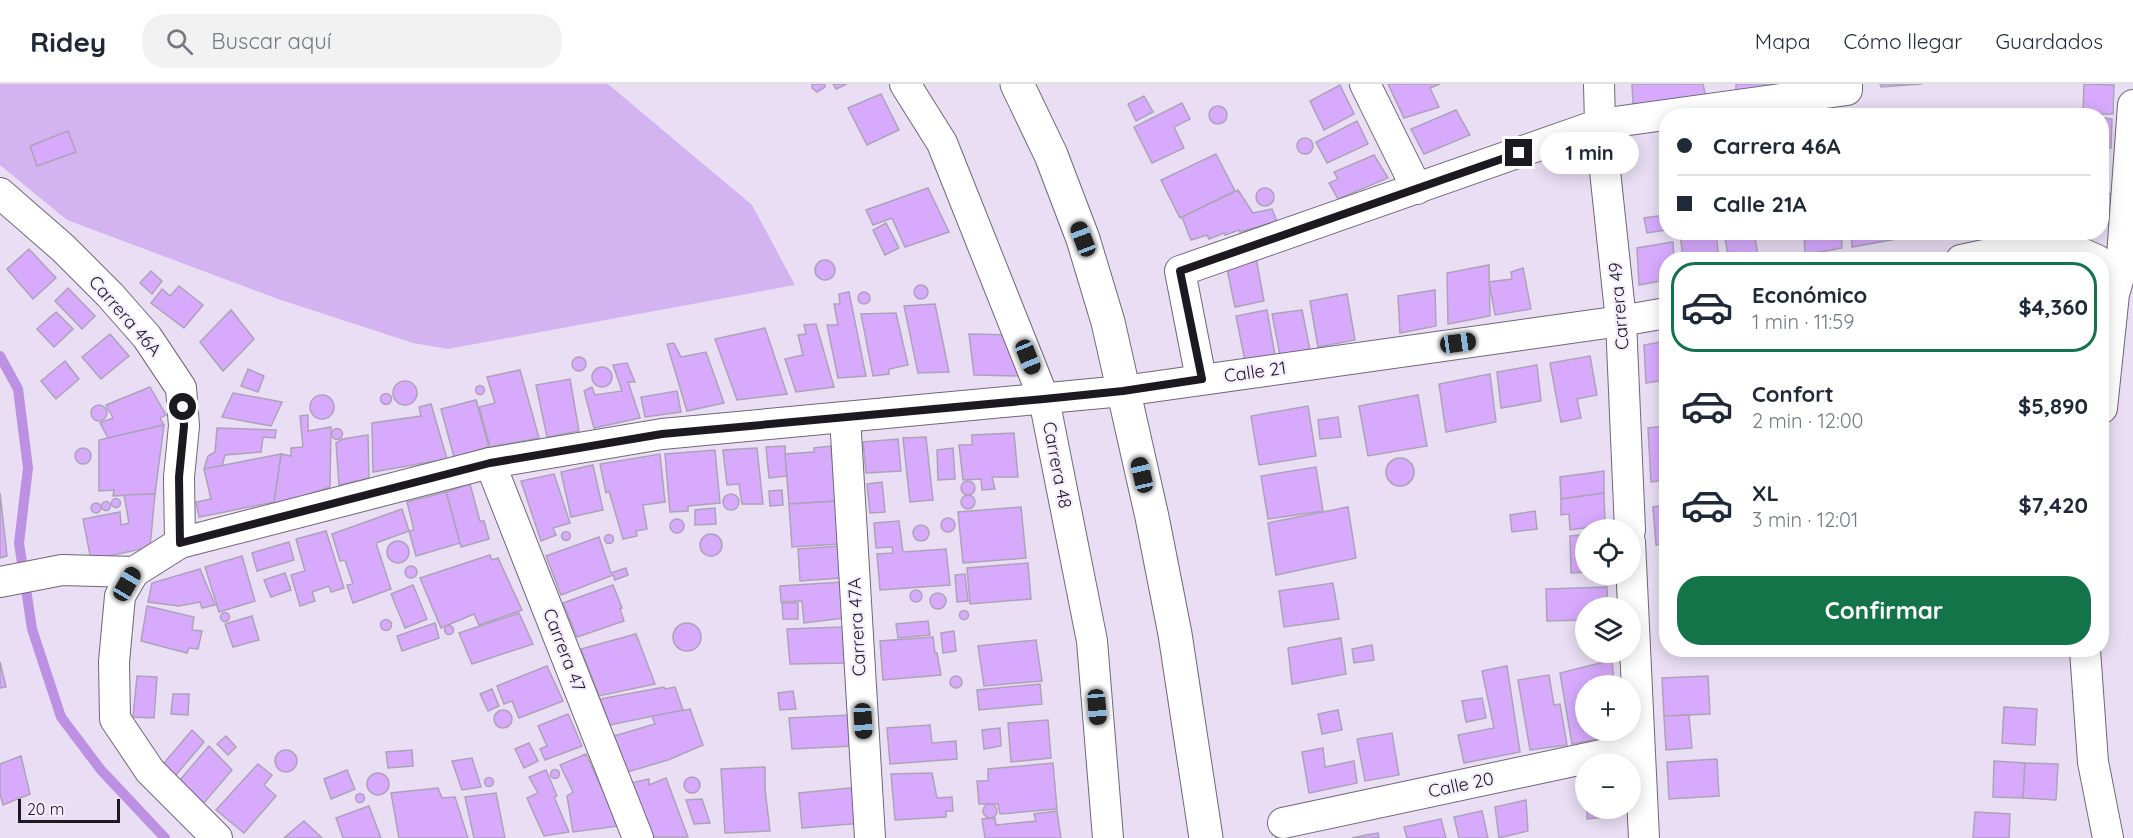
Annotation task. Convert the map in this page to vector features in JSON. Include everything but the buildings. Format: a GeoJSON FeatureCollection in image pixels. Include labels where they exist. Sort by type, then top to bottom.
{"type":"FeatureCollection","features":[{"type":"Feature","properties":{"kind":"highway"},"geometry":{"type":"LineString","coordinates":[[1017,84],[1051,155],[1083,239],[1108,322],[1152,517],[1172,623],[1206,838]]}},
{"type":"Feature","properties":{"kind":"street","name":"Carrera 48"},"geometry":{"type":"LineString","coordinates":[[905,84],[942,143],[1044,399],[1092,641],[1108,838]]}},
{"type":"Feature","properties":{"kind":"street"},"geometry":{"type":"LineString","coordinates":[[1365,84],[1417,189]]}},
{"type":"Feature","properties":{"kind":"street","name":"Carrera 49"},"geometry":{"type":"LineString","coordinates":[[1599,84],[1600,124],[1622,321],[1630,519]]}},
{"type":"Feature","properties":{"kind":"street"},"geometry":{"type":"LineString","coordinates":[[1707,108],[1847,87]]}},
{"type":"Feature","properties":{"kind":"street"},"geometry":{"type":"LineString","coordinates":[[2109,342],[2114,294],[2113,267],[2133,105]]}},
{"type":"Feature","properties":{"kind":"street"},"geometry":{"type":"LineString","coordinates":[[1202,379],[1180,271],[1600,124],[1659,115]]}},
{"type":"Feature","properties":{"kind":"street","name":"Carrera 46A"},"geometry":{"type":"LineString","coordinates":[[0,193],[63,248],[110,295],[147,336],[181,388],[184,426],[179,477],[180,543]]}},
{"type":"Feature","properties":{"kind":"street","name":"Calle 21"},"geometry":{"type":"LineString","coordinates":[[134,572],[180,543],[490,463],[662,434],[1123,391],[1659,314]]}},
{"type":"Feature","properties":{"kind":"street","name":"Carrera 47A"},"geometry":{"type":"LineString","coordinates":[[845,417],[870,838]]}},
{"type":"Feature","properties":{"kind":"street","name":"Carrera 47"},"geometry":{"type":"LineString","coordinates":[[490,463],[638,838]]}},
{"type":"Feature","properties":{"kind":"street"},"geometry":{"type":"LineString","coordinates":[[0,582],[62,570],[134,572],[120,596],[114,662],[115,719],[150,771],[217,838]]}},
{"type":"Feature","properties":{"kind":"street"},"geometry":{"type":"LineString","coordinates":[[1632,585],[1644,838]]}},
{"type":"Feature","properties":{"kind":"street"},"geometry":{"type":"LineString","coordinates":[[2086,657],[2093,762],[2108,838]]}},
{"type":"Feature","properties":{"kind":"street","name":"Calle 20"},"geometry":{"type":"LineString","coordinates":[[1283,823],[1639,747]]}},
{"type":"Feature","properties":{"kind":"shaded area"},"geometry":{"type":"Polygon","coordinates":[[[0,84],[608,84],[752,205],[795,285],[448,349],[413,343],[278,299],[67,220],[0,165],[0,84]]]}},
{"type":"Feature","properties":{"kind":"waterway"},"geometry":{"type":"LineString","coordinates":[[0,356],[18,389],[28,468],[19,543],[32,629],[61,717],[101,770],[165,838]]}},
{"type":"Feature","properties":{"kind":"route"},"geometry":{"type":"LineString","coordinates":[[183,407],[184,426],[179,477],[180,543],[490,463],[662,434],[1123,391],[1202,379],[1180,271],[1519,153]]}}]}
